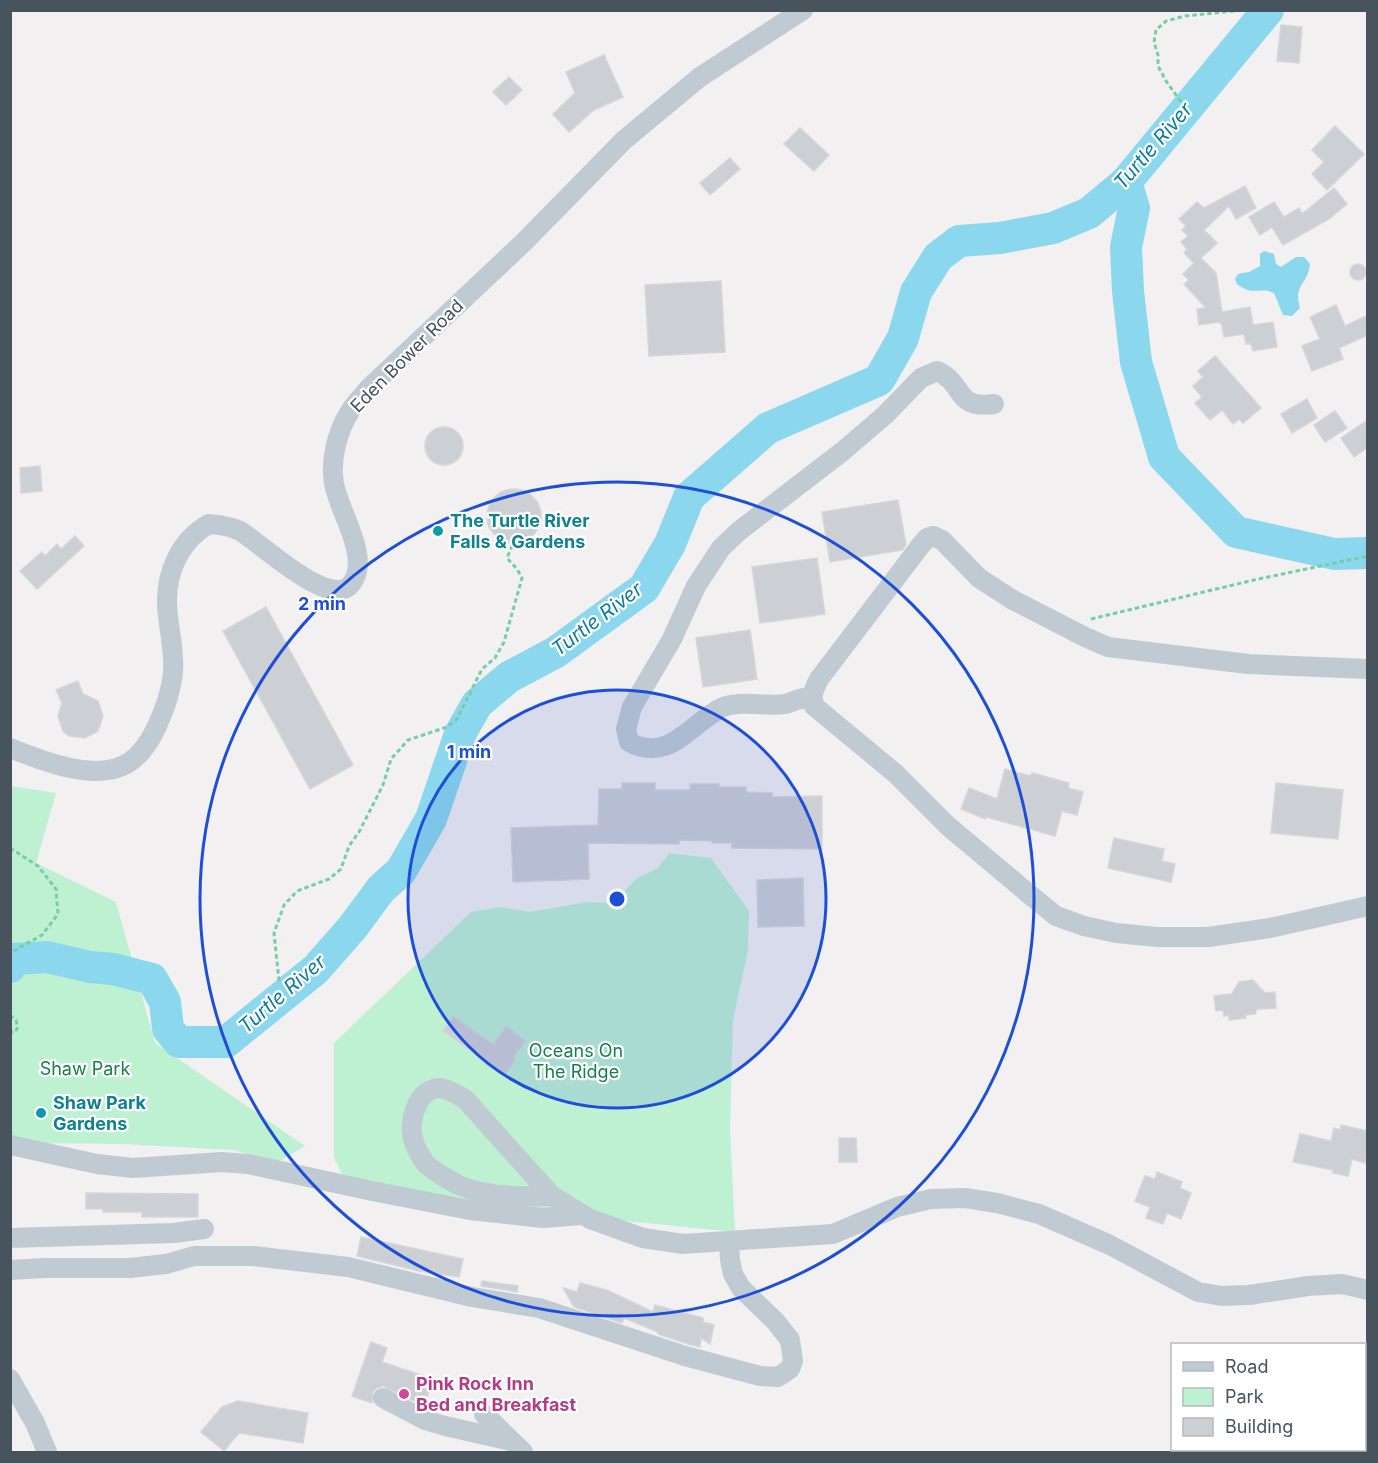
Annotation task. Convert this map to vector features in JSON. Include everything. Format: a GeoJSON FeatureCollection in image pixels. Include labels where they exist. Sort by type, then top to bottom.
{"type":"FeatureCollection","features":[{"type":"Feature","properties":{"kind":"street","name":"Eden Bower Road"},"geometry":{"type":"LineString","coordinates":[[10,748],[61,766],[93,771],[118,768],[137,755],[152,738],[171,688],[174,671],[167,604],[171,569],[190,538],[196,531],[209,524],[240,530],[319,586],[344,590],[351,584],[358,570],[356,552],[334,484],[333,460],[349,412],[369,388],[524,242],[624,140],[700,76],[803,10]]}},
{"type":"Feature","properties":{"kind":"street"},"geometry":{"type":"LineString","coordinates":[[812,698],[806,697],[784,704],[730,706],[720,709],[676,741],[656,748],[641,749],[629,742],[626,729],[632,707],[672,639],[696,586],[721,548],[740,531],[843,451],[929,373],[937,371],[946,375],[964,400],[974,405],[994,404]]}},
{"type":"Feature","properties":{"kind":"street"},"geometry":{"type":"LineString","coordinates":[[1368,669],[1248,664],[1108,646],[1062,626],[1013,600],[980,578],[942,540],[933,536],[927,538],[921,545],[819,680],[813,690],[812,698],[814,706],[896,774],[948,826],[1056,916],[1084,926],[1116,933],[1157,938],[1208,938],[1270,928],[1368,906]]}},
{"type":"Feature","properties":{"kind":"street"},"geometry":{"type":"LineString","coordinates":[[552,1196],[518,1197],[460,1186],[426,1164],[412,1138],[413,1116],[419,1100],[430,1090],[440,1088],[465,1099],[552,1196],[590,1220],[643,1238],[683,1244],[833,1234],[897,1207],[931,1199],[965,1198],[997,1203],[1039,1214],[1110,1245],[1198,1292],[1222,1296],[1249,1295],[1308,1286],[1342,1284],[1368,1290]]}},
{"type":"Feature","properties":{"kind":"street"},"geometry":{"type":"LineString","coordinates":[[10,1145],[97,1164],[133,1168],[222,1162],[248,1164],[470,1210],[543,1218],[582,1215]]}},
{"type":"Feature","properties":{"kind":"street"},"geometry":{"type":"LineString","coordinates":[[10,1238],[174,1233],[204,1229]]}},
{"type":"Feature","properties":{"kind":"street"},"geometry":{"type":"LineString","coordinates":[[10,1270],[130,1268],[166,1264],[194,1256],[254,1256],[348,1267],[472,1297],[539,1308],[686,1356],[760,1376],[778,1377],[790,1369],[793,1361],[790,1340],[776,1322],[741,1288],[733,1274],[729,1242]]}},
{"type":"Feature","properties":{"kind":"street"},"geometry":{"type":"LineString","coordinates":[[10,1379],[35,1423],[47,1452]]}},
{"type":"Feature","properties":{"kind":"street"},"geometry":{"type":"LineString","coordinates":[[384,1398],[425,1420],[517,1447]]}},
{"type":"Feature","properties":{"kind":"street"},"geometry":{"type":"LineString","coordinates":[[484,1414],[517,1447]]}},
{"type":"Feature","properties":{"kind":"path"},"geometry":{"type":"LineString","coordinates":[[1181,102],[1158,66],[1158,55],[1154,42],[1156,30],[1166,21],[1185,16],[1244,10]]}},
{"type":"Feature","properties":{"kind":"path"},"geometry":{"type":"LineString","coordinates":[[279,981],[274,933],[284,905],[297,891],[329,879],[341,868],[348,846],[359,832],[383,784],[391,759],[408,740],[447,726],[457,719],[482,669],[495,658],[504,642],[522,578],[507,558],[512,546]]}},
{"type":"Feature","properties":{"kind":"path"},"geometry":{"type":"LineString","coordinates":[[1062,626],[1254,580],[1368,556]]}},
{"type":"Feature","properties":{"kind":"path"},"geometry":{"type":"LineString","coordinates":[[10,848],[38,867],[56,889],[58,914],[42,935],[10,953]]}},
{"type":"Feature","properties":{"kind":"path"},"geometry":{"type":"LineString","coordinates":[[10,1015],[18,1027],[15,1032],[10,1032]]}},
{"type":"Feature","properties":{"kind":"green space","name":"Shaw Park"},"geometry":{"type":"Polygon","coordinates":[[[11,786],[56,793],[36,863],[116,902],[155,1043],[305,1146],[278,1162],[233,1150],[123,1144],[31,1143],[11,1138],[11,786]]]}},
{"type":"Feature","properties":{"kind":"green space","name":"Oceans On The Ridge"},"geometry":{"type":"Polygon","coordinates":[[[669,853],[711,858],[749,911],[748,950],[733,1020],[730,1129],[735,1232],[485,1207],[344,1178],[334,1158],[334,1043],[471,912],[501,907],[530,912],[587,902],[613,903],[637,878],[658,868],[669,853]]]}},
{"type":"Feature","properties":{"kind":"water"},"geometry":{"type":"Polygon","coordinates":[[[1264,251],[1274,254],[1276,264],[1281,267],[1296,257],[1304,257],[1310,264],[1298,294],[1300,308],[1292,316],[1283,315],[1274,293],[1264,290],[1252,291],[1237,284],[1235,279],[1238,274],[1249,272],[1260,266],[1260,254],[1264,251]]]}},
{"type":"Feature","properties":{"kind":"building"},"geometry":{"type":"Polygon","coordinates":[[[1281,25],[1302,27],[1299,63],[1277,61],[1281,25]]]}},
{"type":"Feature","properties":{"kind":"building"},"geometry":{"type":"Polygon","coordinates":[[[604,55],[623,97],[594,110],[569,132],[553,114],[575,93],[566,72],[604,55]]]}},
{"type":"Feature","properties":{"kind":"building"},"geometry":{"type":"Polygon","coordinates":[[[509,77],[522,90],[506,105],[493,92],[509,77]]]}},
{"type":"Feature","properties":{"kind":"building"},"geometry":{"type":"Polygon","coordinates":[[[1335,126],[1364,154],[1327,190],[1312,174],[1324,162],[1312,150],[1335,126]]]}},
{"type":"Feature","properties":{"kind":"building"},"geometry":{"type":"Polygon","coordinates":[[[800,128],[829,155],[814,171],[784,144],[800,128]]]}},
{"type":"Feature","properties":{"kind":"building"},"geometry":{"type":"Polygon","coordinates":[[[730,158],[740,169],[710,195],[700,183],[730,158]]]}},
{"type":"Feature","properties":{"kind":"building"},"geometry":{"type":"Polygon","coordinates":[[[1245,186],[1256,208],[1236,219],[1229,206],[1204,230],[1217,243],[1201,258],[1216,273],[1222,312],[1250,307],[1253,325],[1273,322],[1277,347],[1253,351],[1251,344],[1246,344],[1244,334],[1224,337],[1222,325],[1219,322],[1199,325],[1197,309],[1206,308],[1184,284],[1189,280],[1183,274],[1194,263],[1184,253],[1187,249],[1181,242],[1188,236],[1182,230],[1186,226],[1179,219],[1197,202],[1204,208],[1245,186]]]}},
{"type":"Feature","properties":{"kind":"building"},"geometry":{"type":"Polygon","coordinates":[[[1334,188],[1347,204],[1329,219],[1283,245],[1272,227],[1260,235],[1249,217],[1274,202],[1284,217],[1299,208],[1302,214],[1334,188]]]}},
{"type":"Feature","properties":{"kind":"building"},"geometry":{"type":"Polygon","coordinates":[[[1358,264],[1366,272],[1358,280],[1350,272],[1358,264]]]}},
{"type":"Feature","properties":{"kind":"building"},"geometry":{"type":"Polygon","coordinates":[[[721,281],[725,352],[649,356],[645,285],[721,281]]]}},
{"type":"Feature","properties":{"kind":"building"},"geometry":{"type":"Polygon","coordinates":[[[1336,305],[1345,326],[1368,315],[1368,335],[1339,348],[1343,359],[1312,371],[1302,346],[1320,339],[1310,317],[1336,305]]]}},
{"type":"Feature","properties":{"kind":"building"},"geometry":{"type":"Polygon","coordinates":[[[1215,356],[1261,408],[1243,423],[1239,419],[1233,424],[1222,410],[1210,420],[1195,403],[1202,397],[1193,386],[1203,377],[1198,371],[1215,356]]]}},
{"type":"Feature","properties":{"kind":"building"},"geometry":{"type":"Polygon","coordinates":[[[1307,399],[1317,418],[1292,433],[1281,414],[1307,399]]]}},
{"type":"Feature","properties":{"kind":"building"},"geometry":{"type":"Polygon","coordinates":[[[1335,411],[1347,428],[1325,442],[1314,425],[1335,411]]]}},
{"type":"Feature","properties":{"kind":"building"},"geometry":{"type":"Polygon","coordinates":[[[1368,420],[1368,447],[1354,457],[1341,438],[1368,420]]]}},
{"type":"Feature","properties":{"kind":"building"},"geometry":{"type":"Polygon","coordinates":[[[444,427],[451,428],[457,433],[462,439],[462,453],[457,459],[451,464],[444,465],[437,464],[431,459],[426,453],[425,446],[426,439],[431,433],[437,428],[444,427]]]}},
{"type":"Feature","properties":{"kind":"building"},"geometry":{"type":"Polygon","coordinates":[[[40,466],[42,491],[21,493],[20,468],[40,466]]]}},
{"type":"Feature","properties":{"kind":"building"},"geometry":{"type":"Polygon","coordinates":[[[509,489],[519,489],[529,493],[537,501],[541,516],[537,531],[529,539],[519,543],[509,543],[499,539],[491,531],[487,521],[487,511],[491,501],[499,493],[509,489]]]}},
{"type":"Feature","properties":{"kind":"building"},"geometry":{"type":"Polygon","coordinates":[[[898,500],[906,545],[902,550],[830,562],[822,512],[898,500]]]}},
{"type":"Feature","properties":{"kind":"building"},"geometry":{"type":"Polygon","coordinates":[[[75,536],[84,546],[37,589],[20,571],[42,552],[45,556],[57,544],[61,549],[75,536]]]}},
{"type":"Feature","properties":{"kind":"building"},"geometry":{"type":"Polygon","coordinates":[[[817,558],[825,614],[760,623],[752,567],[817,558]]]}},
{"type":"Feature","properties":{"kind":"building"},"geometry":{"type":"Polygon","coordinates":[[[266,607],[353,765],[310,789],[223,631],[266,607]]]}},
{"type":"Feature","properties":{"kind":"building"},"geometry":{"type":"Polygon","coordinates":[[[750,630],[757,679],[703,687],[696,638],[750,630]]]}},
{"type":"Feature","properties":{"kind":"building"},"geometry":{"type":"Polygon","coordinates":[[[78,681],[83,694],[98,701],[103,716],[98,731],[85,738],[69,736],[63,731],[58,716],[62,703],[56,690],[78,681]]]}},
{"type":"Feature","properties":{"kind":"building"},"geometry":{"type":"Polygon","coordinates":[[[1005,769],[1031,776],[1032,773],[1069,783],[1068,788],[1083,792],[1077,815],[1062,811],[1055,836],[986,817],[985,819],[961,809],[969,788],[997,799],[1005,769]]]}},
{"type":"Feature","properties":{"kind":"building"},"geometry":{"type":"Polygon","coordinates":[[[622,783],[655,783],[655,790],[690,790],[690,784],[719,784],[719,787],[746,787],[746,792],[772,793],[772,797],[822,796],[822,849],[732,848],[732,843],[679,840],[679,844],[588,843],[589,879],[513,882],[511,828],[598,825],[599,789],[622,789],[622,783]]]}},
{"type":"Feature","properties":{"kind":"building"},"geometry":{"type":"Polygon","coordinates":[[[1276,783],[1343,790],[1338,839],[1271,833],[1276,783]]]}},
{"type":"Feature","properties":{"kind":"building"},"geometry":{"type":"Polygon","coordinates":[[[1114,838],[1164,849],[1162,861],[1175,864],[1171,882],[1108,868],[1114,838]]]}},
{"type":"Feature","properties":{"kind":"building"},"geometry":{"type":"Polygon","coordinates":[[[803,878],[804,926],[758,927],[757,880],[803,878]]]}},
{"type":"Feature","properties":{"kind":"building"},"geometry":{"type":"Polygon","coordinates":[[[1253,980],[1265,993],[1275,992],[1276,1008],[1257,1009],[1255,1014],[1245,1015],[1246,1018],[1229,1020],[1229,1015],[1224,1016],[1223,1010],[1216,1011],[1214,996],[1232,994],[1239,982],[1253,980]]]}},
{"type":"Feature","properties":{"kind":"building","name":"Oceans On The Ridge"},"geometry":{"type":"Polygon","coordinates":[[[453,1016],[493,1044],[506,1026],[526,1041],[513,1058],[515,1060],[505,1075],[443,1031],[453,1016]]]}},
{"type":"Feature","properties":{"kind":"building"},"geometry":{"type":"Polygon","coordinates":[[[1341,1125],[1368,1131],[1368,1151],[1365,1163],[1352,1159],[1348,1176],[1333,1173],[1333,1170],[1293,1162],[1300,1134],[1331,1141],[1334,1128],[1340,1130],[1341,1125]]]}},
{"type":"Feature","properties":{"kind":"building"},"geometry":{"type":"Polygon","coordinates":[[[839,1138],[856,1138],[857,1162],[839,1162],[839,1138]]]}},
{"type":"Feature","properties":{"kind":"building"},"geometry":{"type":"Polygon","coordinates":[[[1157,1172],[1182,1182],[1180,1188],[1191,1193],[1181,1219],[1167,1213],[1163,1224],[1146,1218],[1150,1207],[1135,1201],[1145,1176],[1155,1179],[1157,1172]]]}},
{"type":"Feature","properties":{"kind":"building"},"geometry":{"type":"Polygon","coordinates":[[[86,1193],[198,1194],[198,1217],[142,1217],[142,1212],[103,1212],[103,1209],[86,1209],[86,1193]]]}},
{"type":"Feature","properties":{"kind":"building"},"geometry":{"type":"Polygon","coordinates":[[[361,1237],[463,1259],[459,1277],[419,1271],[357,1256],[361,1237]]]}},
{"type":"Feature","properties":{"kind":"building"},"geometry":{"type":"Polygon","coordinates":[[[482,1281],[518,1286],[517,1292],[481,1286],[482,1281]]]}},
{"type":"Feature","properties":{"kind":"building"},"geometry":{"type":"Polygon","coordinates":[[[580,1283],[607,1290],[653,1312],[655,1305],[703,1318],[703,1322],[714,1325],[710,1344],[701,1338],[700,1347],[688,1344],[658,1334],[658,1332],[624,1318],[622,1323],[574,1307],[563,1288],[577,1292],[580,1283]]]}},
{"type":"Feature","properties":{"kind":"building"},"geometry":{"type":"Polygon","coordinates":[[[371,1342],[387,1348],[382,1362],[433,1379],[424,1406],[383,1386],[373,1392],[372,1403],[352,1396],[371,1342]]]}},
{"type":"Feature","properties":{"kind":"building"},"geometry":{"type":"Polygon","coordinates":[[[238,1401],[308,1413],[303,1443],[239,1433],[224,1451],[201,1432],[222,1407],[238,1401]]]}},
{"type":"Feature","properties":{"kind":"waterway","name":"Turtle River"},"geometry":{"type":"LineString","coordinates":[[10,967],[14,959],[47,957],[152,979],[165,1002],[168,1029],[179,1042],[226,1042],[316,969],[352,928],[381,889],[401,871],[431,819],[460,734],[477,704],[509,677],[556,652],[644,588],[670,544],[689,497],[768,428],[879,380],[903,338],[916,292],[938,257],[959,241],[1000,238],[1053,228],[1089,213],[1126,182],[1268,10]]}},
{"type":"Feature","properties":{"kind":"waterway"},"geometry":{"type":"LineString","coordinates":[[1126,182],[1134,208],[1126,247],[1128,291],[1136,362],[1164,457],[1236,532],[1334,554],[1368,553]]}},
{"type":"Feature","properties":{"kind":"place","name":"The Turtle River Falls & Gardens"},"geometry":{"type":"Point","coordinates":[438,531]}},
{"type":"Feature","properties":{"kind":"place","name":"Shaw Park Gardens"},"geometry":{"type":"Point","coordinates":[41,1113]}},
{"type":"Feature","properties":{"kind":"place","name":"Pink Rock Inn Bed and Breakfast"},"geometry":{"type":"Point","coordinates":[404,1394]}}]}
